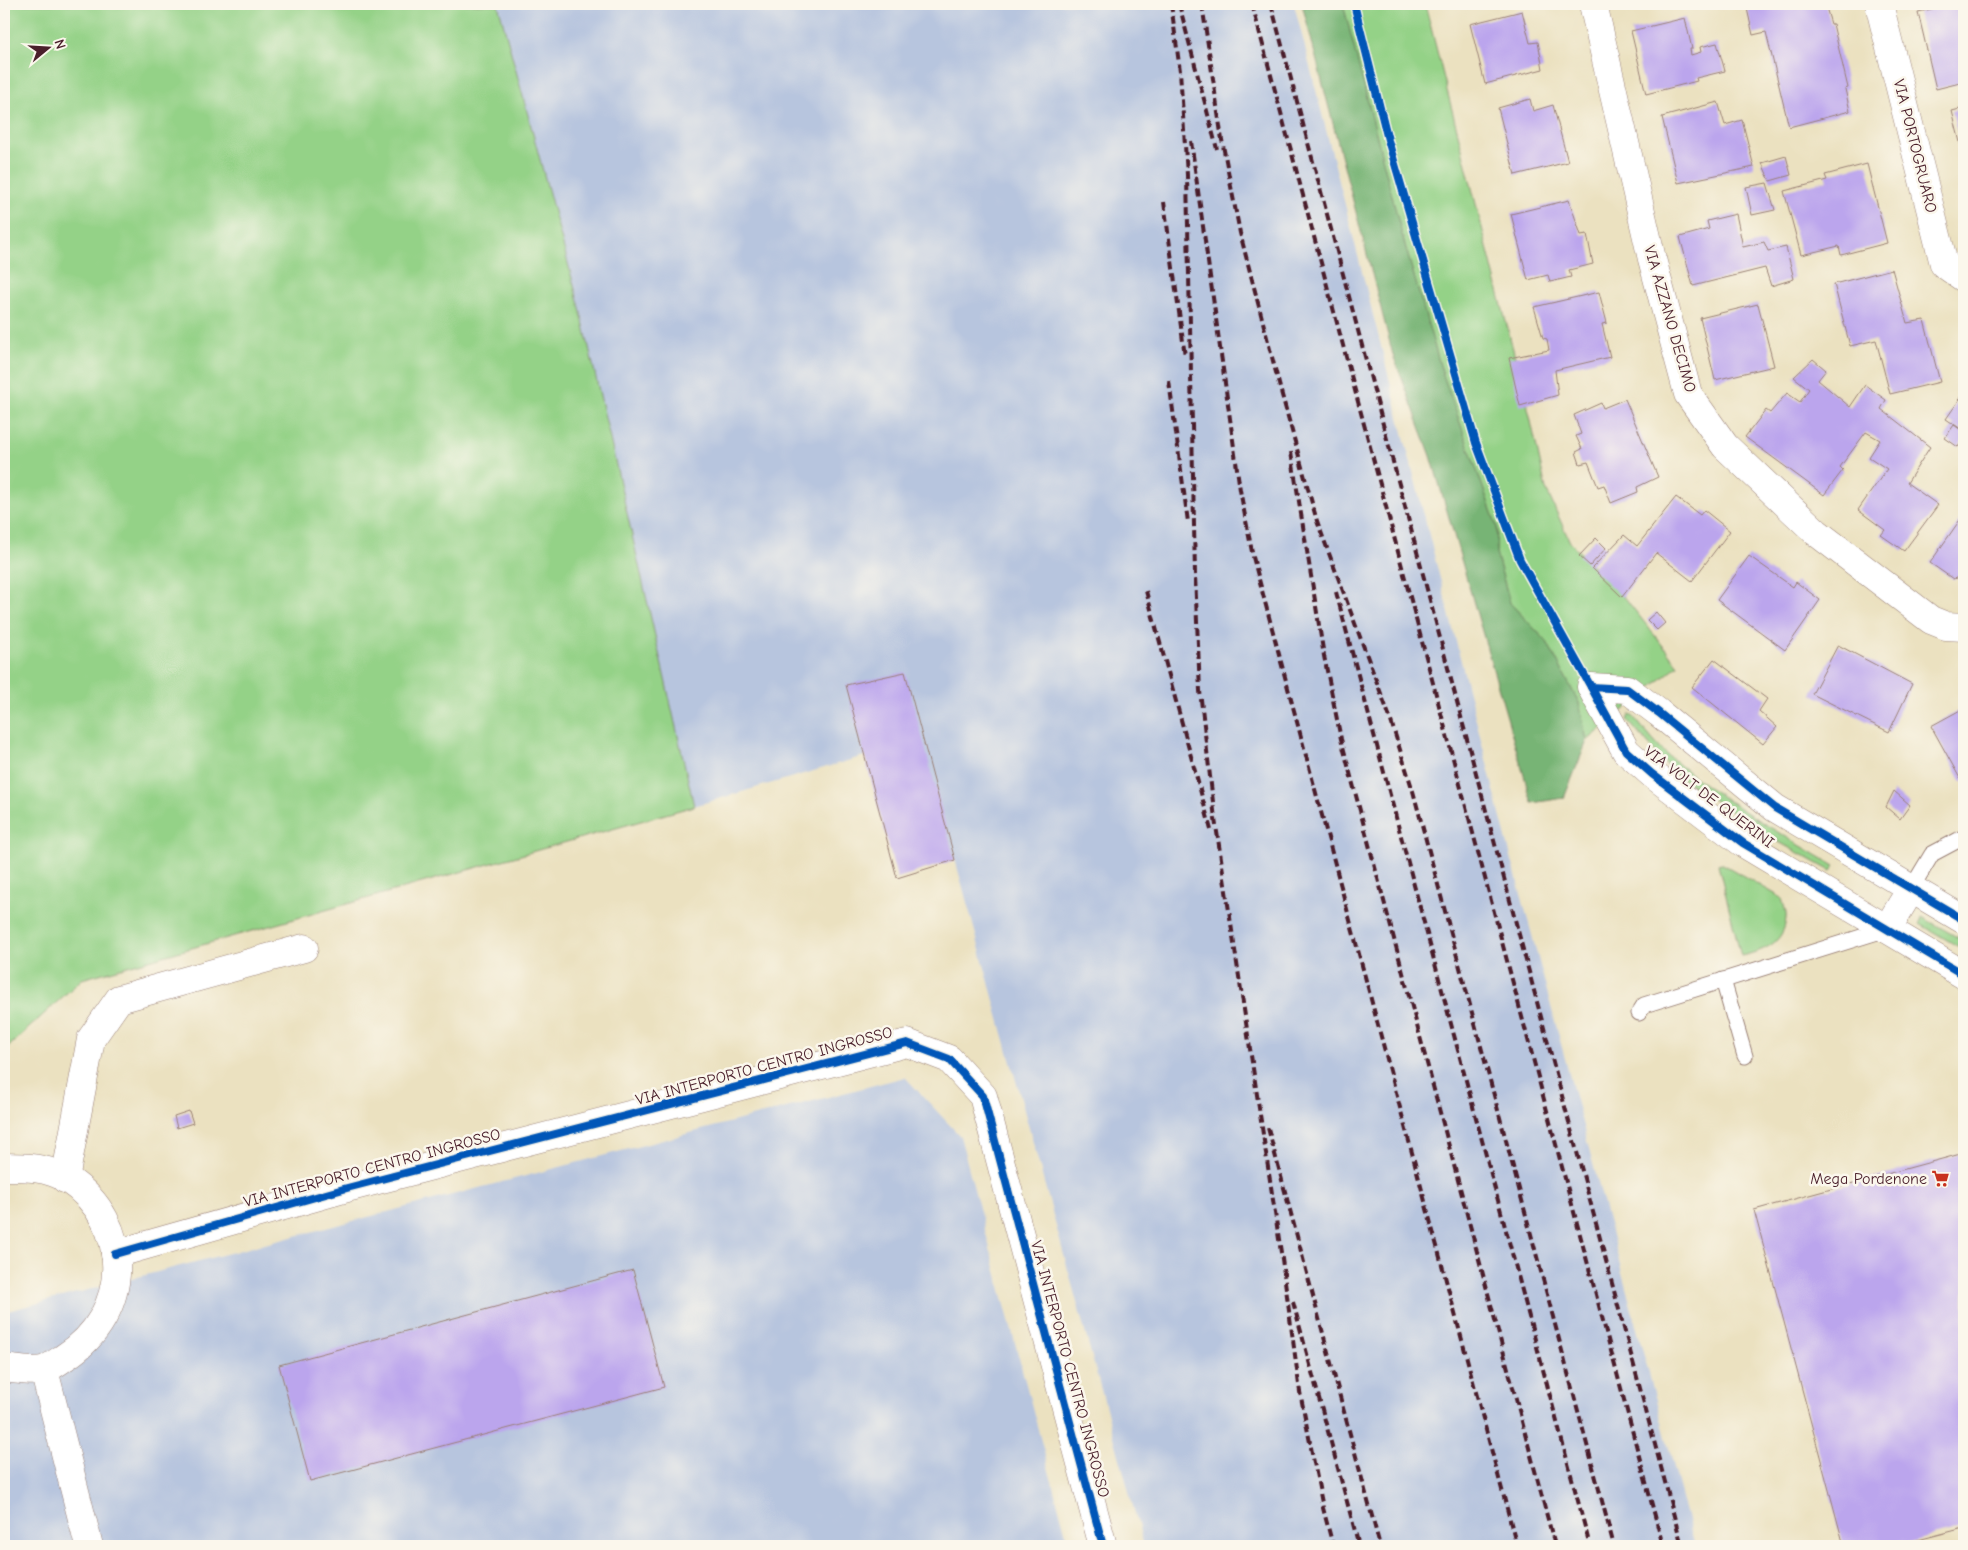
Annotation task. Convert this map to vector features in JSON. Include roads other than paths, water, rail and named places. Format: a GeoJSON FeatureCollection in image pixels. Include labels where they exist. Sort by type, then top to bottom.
{"type":"FeatureCollection","features":[{"type":"Feature","properties":{"kind":"street","name":"VIA AZZANO DECIMO"},"geometry":{"type":"LineString","coordinates":[[1593,4],[1652,259],[1688,394],[1725,446],[1816,532],[1931,620],[1946,626],[1964,627]]}},
{"type":"Feature","properties":{"kind":"street","name":"VIA PORTOGRUARO"},"geometry":{"type":"LineString","coordinates":[[1879,4],[1944,264],[1964,278]]}},
{"type":"Feature","properties":{"kind":"street","name":"VIA VOLT DE QUERINI"},"geometry":{"type":"LineString","coordinates":[[1964,920],[1774,808],[1627,689],[1591,687],[1626,751],[1652,774],[1743,844],[1964,975]]}},
{"type":"Feature","properties":{"kind":"street"},"geometry":{"type":"LineString","coordinates":[[1887,928],[1911,889]]}},
{"type":"Feature","properties":{"kind":"street"},"geometry":{"type":"LineString","coordinates":[[65,1178],[91,1039],[119,999],[304,948]]}},
{"type":"Feature","properties":{"kind":"street","name":"VIA INTERPORTO CENTRO INGROSSO"},"geometry":{"type":"LineString","coordinates":[[116,1254],[347,1188],[907,1042],[948,1059],[982,1096],[1103,1546]]}},
{"type":"Feature","properties":{"kind":"street"},"geometry":{"type":"LineString","coordinates":[[4,1166],[34,1167],[65,1178],[91,1199],[109,1227],[116,1254],[115,1292],[102,1322],[80,1347],[44,1370],[4,1368]]}},
{"type":"Feature","properties":{"kind":"street"},"geometry":{"type":"LineString","coordinates":[[44,1370],[90,1546]]}},
{"type":"Feature","properties":{"kind":"lane"},"geometry":{"type":"LineString","coordinates":[[1911,889],[1932,854],[1964,837]]}},
{"type":"Feature","properties":{"kind":"lane"},"geometry":{"type":"LineString","coordinates":[[1639,1013],[1644,1005],[1887,928]]}},
{"type":"Feature","properties":{"kind":"lane"},"geometry":{"type":"LineString","coordinates":[[1723,980],[1745,1056]]}},
{"type":"Feature","properties":{"kind":"railway"},"geometry":{"type":"LineString","coordinates":[[1171,4],[1180,71],[1187,175],[1195,575],[1200,691],[1215,819],[1282,1259],[1300,1392],[1323,1508],[1333,1546]]}},
{"type":"Feature","properties":{"kind":"railway"},"geometry":{"type":"LineString","coordinates":[[1179,4],[1217,149]]}},
{"type":"Feature","properties":{"kind":"railway"},"geometry":{"type":"LineString","coordinates":[[1202,4],[1222,140],[1240,233],[1280,388],[1317,521],[1389,715],[1413,791],[1614,1546]]}},
{"type":"Feature","properties":{"kind":"railway"},"geometry":{"type":"LineString","coordinates":[[1252,4],[1663,1546]]}},
{"type":"Feature","properties":{"kind":"railway"},"geometry":{"type":"LineString","coordinates":[[1271,4],[1682,1546]]}},
{"type":"Feature","properties":{"kind":"railway"},"geometry":{"type":"LineString","coordinates":[[1191,141],[1240,490],[1253,557],[1517,1546]]}},
{"type":"Feature","properties":{"kind":"railway"},"geometry":{"type":"LineString","coordinates":[[1164,202],[1185,356]]}},
{"type":"Feature","properties":{"kind":"railway"},"geometry":{"type":"LineString","coordinates":[[1169,381],[1188,522]]}},
{"type":"Feature","properties":{"kind":"railway"},"geometry":{"type":"LineString","coordinates":[[1291,452],[1324,656],[1341,739],[1555,1546]]}},
{"type":"Feature","properties":{"kind":"railway"},"geometry":{"type":"LineString","coordinates":[[1146,591],[1211,830]]}},
{"type":"Feature","properties":{"kind":"railway"},"geometry":{"type":"LineString","coordinates":[[1336,592],[1590,1546]]}},
{"type":"Feature","properties":{"kind":"railway"},"geometry":{"type":"LineString","coordinates":[[1268,1128],[1380,1546]]}},
{"type":"Feature","properties":{"kind":"railway"},"geometry":{"type":"LineString","coordinates":[[1293,1302],[1359,1546]]}},
{"type":"Feature","properties":{"kind":"place","name":"Mega Pordenone"},"geometry":{"type":"Point","coordinates":[1941,1179]}}]}
